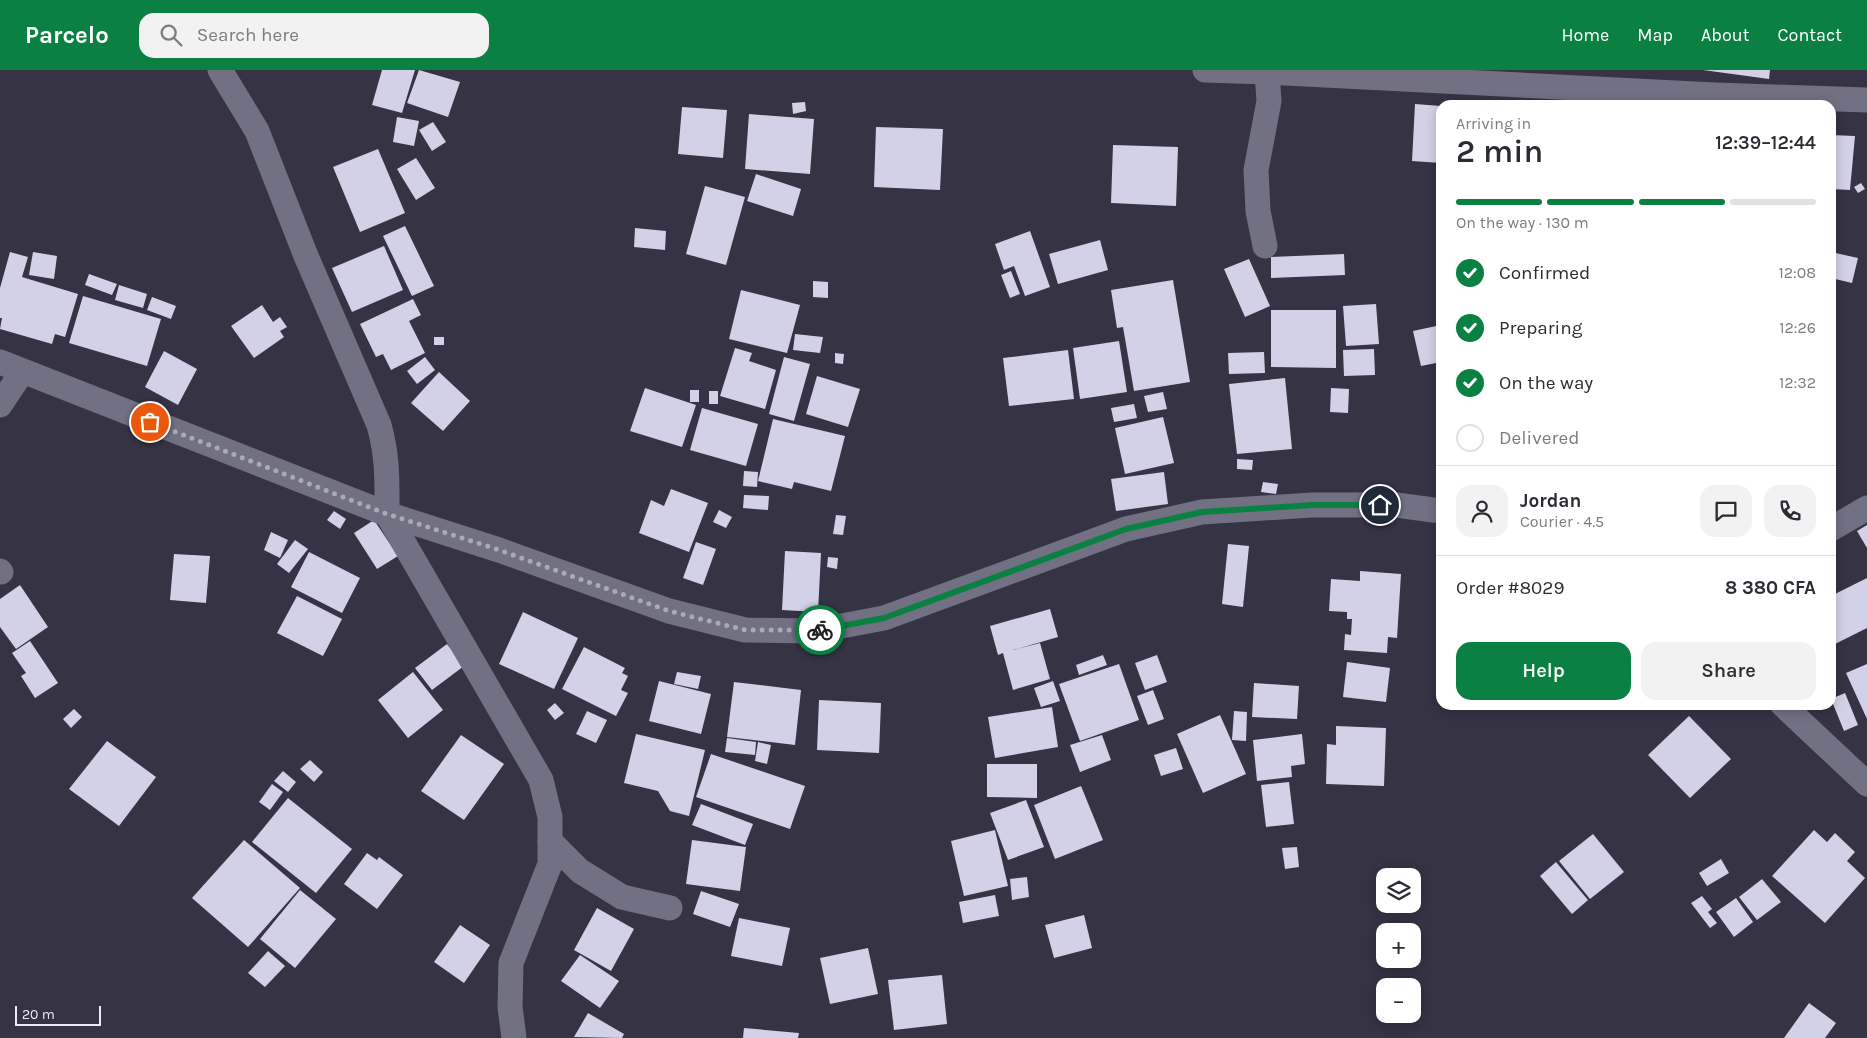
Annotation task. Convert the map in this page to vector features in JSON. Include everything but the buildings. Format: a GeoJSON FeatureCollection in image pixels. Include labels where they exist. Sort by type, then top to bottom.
{"type":"FeatureCollection","features":[{"type":"Feature","properties":{"kind":"street"},"geometry":{"type":"LineString","coordinates":[[220,70],[257,131],[306,256],[379,425],[385,447],[387,514],[541,780],[550,817],[550,864],[511,963],[510,1007],[514,1038]]}},
{"type":"Feature","properties":{"kind":"street"},"geometry":{"type":"LineString","coordinates":[[1205,70],[1715,95],[1867,100]]}},
{"type":"Feature","properties":{"kind":"street"},"geometry":{"type":"LineString","coordinates":[[1265,246],[1258,211],[1256,170],[1269,101],[1267,72]]}},
{"type":"Feature","properties":{"kind":"street"},"geometry":{"type":"LineString","coordinates":[[0,405],[11,367],[387,514],[499,550],[669,611],[745,630],[815,631],[884,618],[1126,529],[1202,512],[1321,505],[1396,505],[1436,510]]}},
{"type":"Feature","properties":{"kind":"street"},"geometry":{"type":"LineString","coordinates":[[1836,526],[1867,508]]}},
{"type":"Feature","properties":{"kind":"street"},"geometry":{"type":"LineString","coordinates":[[1788,710],[1867,784]]}},
{"type":"Feature","properties":{"kind":"street"},"geometry":{"type":"LineString","coordinates":[[550,841],[580,871],[622,897],[670,908]]}},
{"type":"Feature","properties":{"kind":"way so far"},"geometry":{"type":"LineString","coordinates":[[150,422],[387,514],[499,550],[669,611],[745,630],[820,630]]}},
{"type":"Feature","properties":{"kind":"route"},"geometry":{"type":"LineString","coordinates":[[820,630],[884,618],[1126,529],[1202,512],[1312,505],[1380,505]]}}]}
